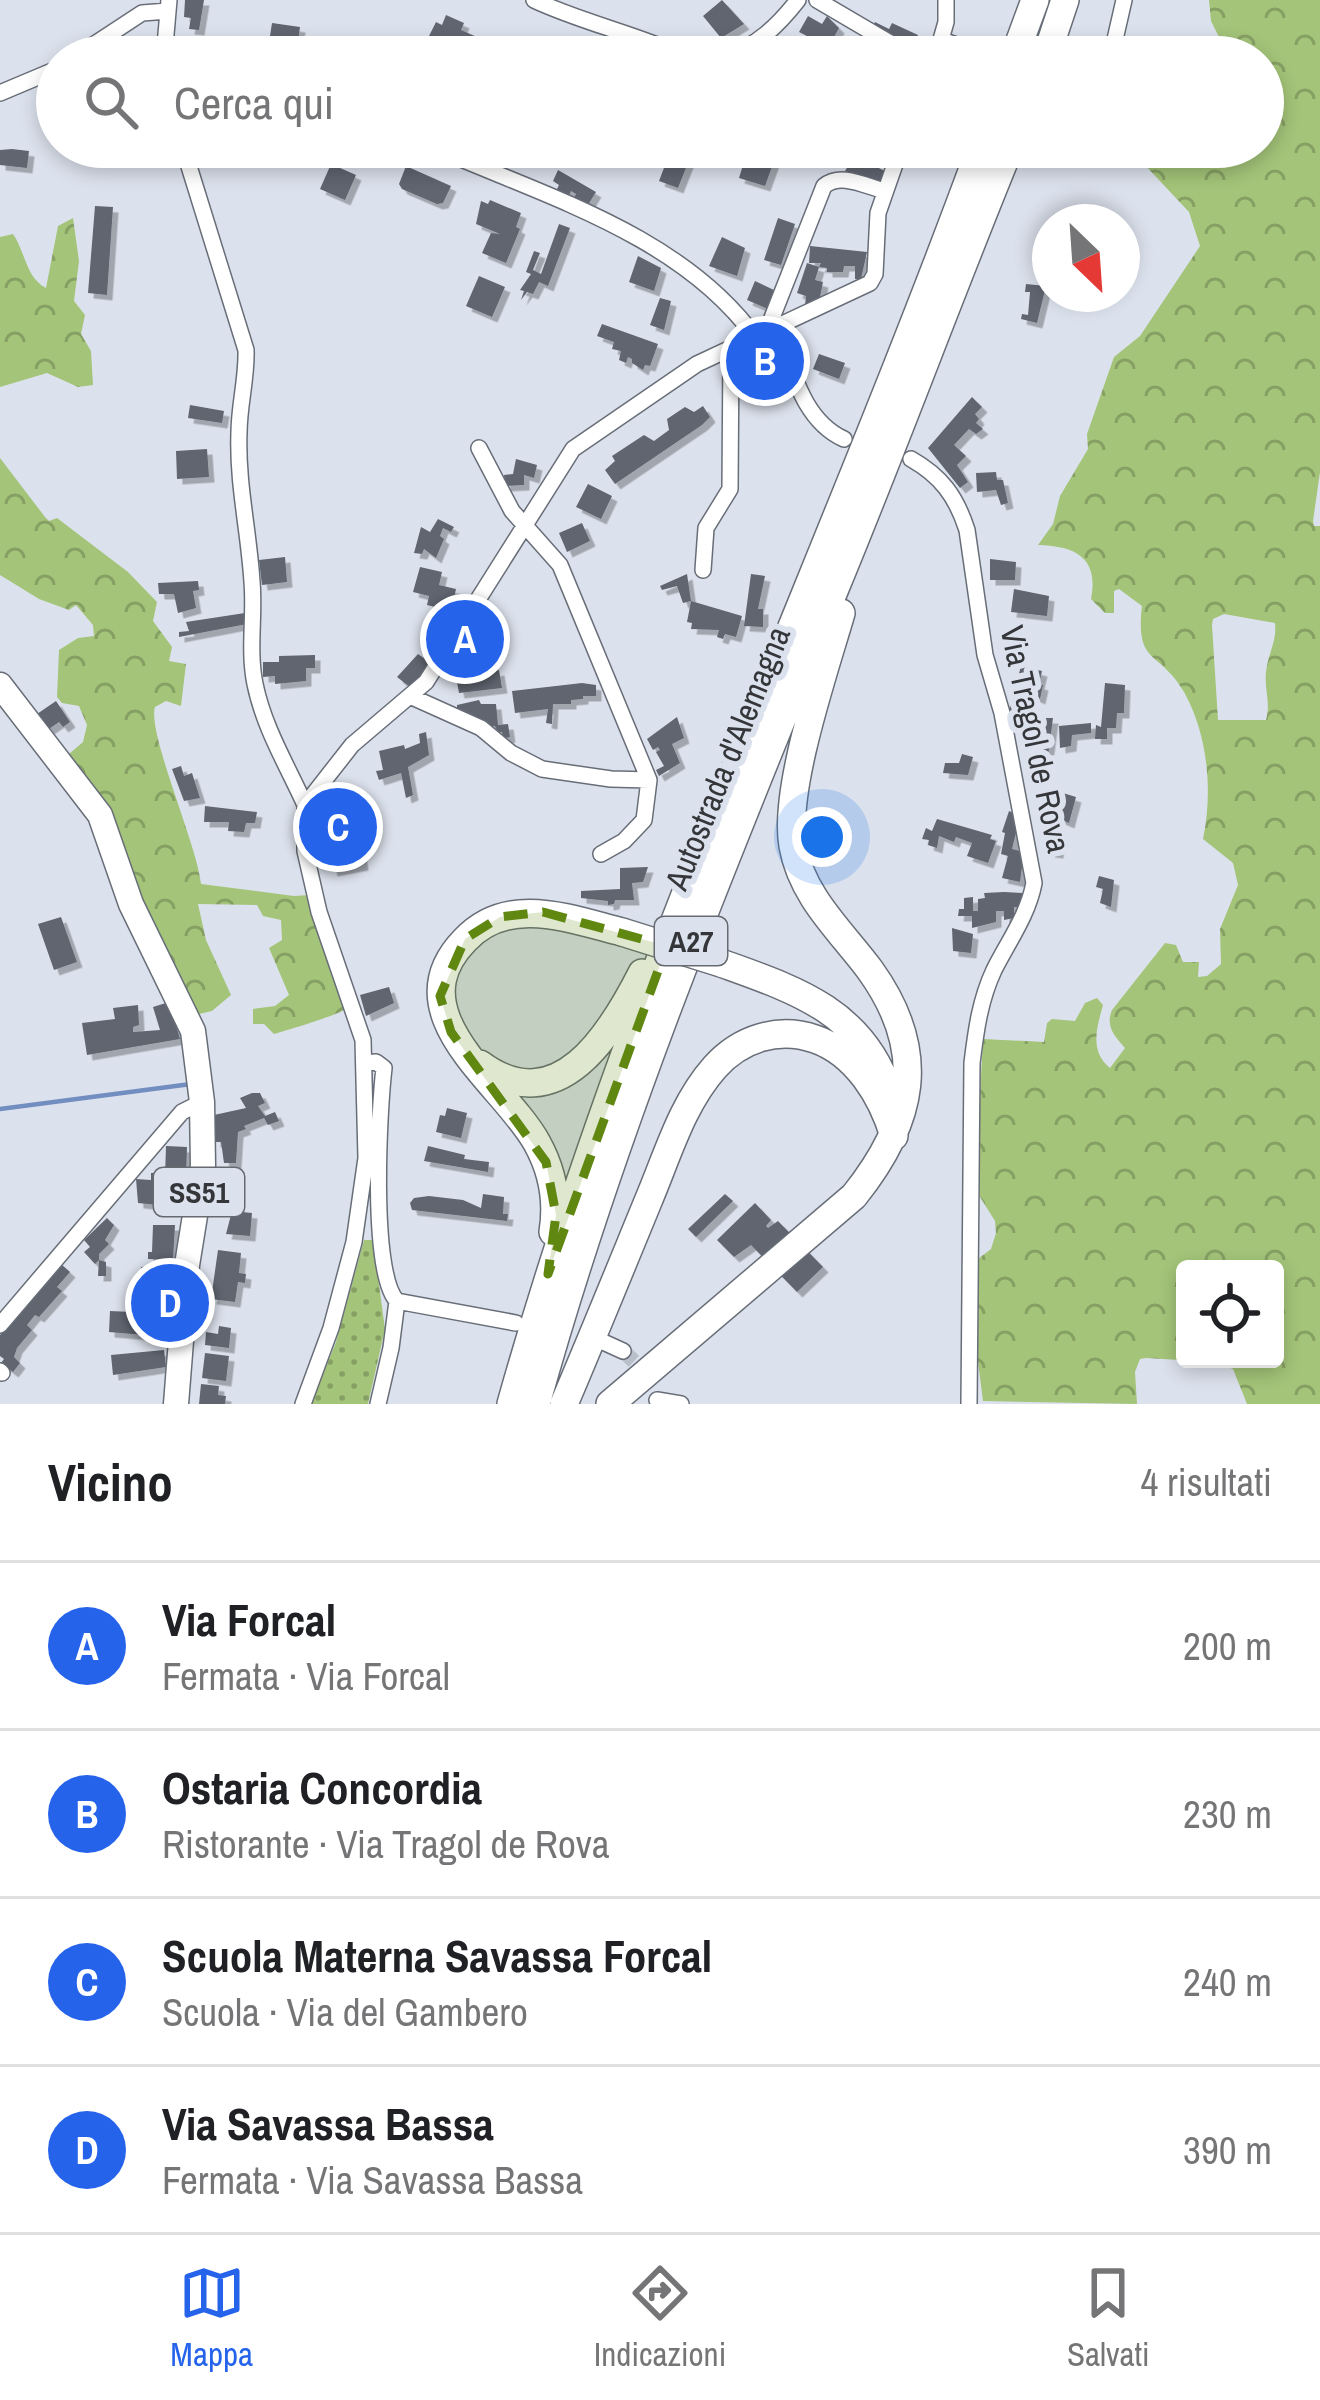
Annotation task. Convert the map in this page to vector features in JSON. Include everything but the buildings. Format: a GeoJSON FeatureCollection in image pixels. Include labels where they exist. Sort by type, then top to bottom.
{"type":"FeatureCollection","features":[{"type":"Feature","properties":{"kind":"highway"},"geometry":{"type":"LineString","coordinates":[[1022,36],[1035,0]]}},
{"type":"Feature","properties":{"kind":"highway"},"geometry":{"type":"LineString","coordinates":[[1053,36],[1066,0]]}},
{"type":"Feature","properties":{"kind":"highway","name":"Autostrada d'Alemagna"},"geometry":{"type":"LineString","coordinates":[[511,1404],[548,1274],[724,790],[973,168]]}},
{"type":"Feature","properties":{"kind":"highway","name":"Autostrada d'Alemagna"},"geometry":{"type":"LineString","coordinates":[[536,1404],[572,1272],[671,990],[1002,168]]}},
{"type":"Feature","properties":{"kind":"highway","name":"A27"},"geometry":{"type":"LineString","coordinates":[[610,1404],[854,1196],[884,1159],[907,1094],[908,1061],[901,1028],[870,970],[811,892],[794,850],[790,814],[876,488]]}},
{"type":"Feature","properties":{"kind":"highway","name":"A27"},"geometry":{"type":"LineString","coordinates":[[467,1054],[499,1076],[533,1082],[564,1075],[582,1061],[625,1006],[687,860],[724,790]]}},
{"type":"Feature","properties":{"kind":"highway","name":"A27"},"geometry":{"type":"LineString","coordinates":[[548,1274],[556,1215],[546,1162],[530,1131],[452,1032],[440,996],[452,956],[481,926],[500,917],[543,912],[622,932],[807,994],[840,1016],[872,1056],[884,1079],[894,1136]]}},
{"type":"Feature","properties":{"kind":"highway"},"geometry":{"type":"LineString","coordinates":[[564,1404],[685,1111],[732,1051],[776,1034],[809,1036],[826,1043],[868,1082],[894,1136]]}},
{"type":"Feature","properties":{"kind":"main road","name":"SS51"},"geometry":{"type":"LineString","coordinates":[[0,685],[100,814],[131,904],[193,1031],[202,1102],[202,1166],[187,1265],[176,1404]]}},
{"type":"Feature","properties":{"kind":"street"},"geometry":{"type":"LineString","coordinates":[[534,0],[631,36]]}},
{"type":"Feature","properties":{"kind":"street"},"geometry":{"type":"LineString","coordinates":[[765,36],[798,0]]}},
{"type":"Feature","properties":{"kind":"street"},"geometry":{"type":"LineString","coordinates":[[818,0],[879,36]]}},
{"type":"Feature","properties":{"kind":"street"},"geometry":{"type":"LineString","coordinates":[[941,36],[946,0]]}},
{"type":"Feature","properties":{"kind":"street"},"geometry":{"type":"LineString","coordinates":[[1116,36],[1124,0]]}},
{"type":"Feature","properties":{"kind":"street"},"geometry":{"type":"LineString","coordinates":[[107,36],[142,13],[169,5],[166,36]]}},
{"type":"Feature","properties":{"kind":"street"},"geometry":{"type":"LineString","coordinates":[[0,93],[36,78]]}},
{"type":"Feature","properties":{"kind":"street"},"geometry":{"type":"LineString","coordinates":[[190,168],[246,350],[238,429],[252,579],[255,683],[276,745],[305,805],[304,851],[319,912],[357,1019],[364,1063],[362,1201],[331,1328],[304,1404]]}},
{"type":"Feature","properties":{"kind":"street"},"geometry":{"type":"LineString","coordinates":[[480,168],[652,245],[766,333],[808,408],[828,432],[844,440]]}},
{"type":"Feature","properties":{"kind":"street"},"geometry":{"type":"LineString","coordinates":[[305,805],[352,746],[412,697],[454,640],[573,449],[698,364],[870,283],[875,274],[878,213],[894,168]]}},
{"type":"Feature","properties":{"kind":"street"},"geometry":{"type":"LineString","coordinates":[[766,333],[824,186],[842,179],[885,191]]}},
{"type":"Feature","properties":{"kind":"street"},"geometry":{"type":"LineString","coordinates":[[703,570],[706,528],[730,489],[731,348]]}},
{"type":"Feature","properties":{"kind":"street"},"geometry":{"type":"LineString","coordinates":[[479,448],[512,511],[560,565],[649,780],[644,820],[624,841],[601,854]]}},
{"type":"Feature","properties":{"kind":"street","name":"Via Tragol de Rova"},"geometry":{"type":"LineString","coordinates":[[910,459],[943,482],[967,530],[986,655],[1002,713],[1034,883],[978,1014],[972,1063],[969,1404]]}},
{"type":"Feature","properties":{"kind":"street"},"geometry":{"type":"LineString","coordinates":[[412,697],[481,728],[511,753],[542,769],[649,780]]}},
{"type":"Feature","properties":{"kind":"street"},"geometry":{"type":"LineString","coordinates":[[364,1063],[376,1062],[384,1068],[379,1109],[382,1261],[388,1292],[397,1301],[516,1323]]}},
{"type":"Feature","properties":{"kind":"street"},"geometry":{"type":"LineString","coordinates":[[0,1325],[182,1112],[202,1102]]}},
{"type":"Feature","properties":{"kind":"street"},"geometry":{"type":"LineString","coordinates":[[378,1404],[397,1301]]}},
{"type":"Feature","properties":{"kind":"street"},"geometry":{"type":"LineString","coordinates":[[585,1336],[622,1351]]}},
{"type":"Feature","properties":{"kind":"street"},"geometry":{"type":"LineString","coordinates":[[655,1397],[681,1404]]}},
{"type":"Feature","properties":{"kind":"highlighted area"},"geometry":{"type":"Polygon","coordinates":[[[543,912],[667,946],[548,1274],[556,1215],[546,1162],[451,1032],[440,996],[465,939],[500,917],[543,912]]]}},
{"type":"Feature","properties":{"kind":"green space"},"geometry":{"type":"Polygon","coordinates":[[[1209,0],[1320,0],[1320,472],[1313,521],[1320,526],[1320,1404],[1247,1404],[1230,1368],[1284,1368],[1284,1260],[1176,1260],[1176,1360],[1140,1359],[1135,1372],[1137,1404],[983,1401],[974,1262],[991,1249],[996,1233],[995,1221],[975,1189],[983,1039],[1044,1042],[1047,1023],[1052,1019],[1075,1021],[1085,1003],[1097,998],[1103,1005],[1097,1046],[1110,1068],[1125,1048],[1110,1026],[1112,1010],[1165,943],[1176,945],[1183,962],[1199,962],[1198,977],[1221,964],[1220,929],[1238,885],[1233,863],[1203,839],[1208,783],[1192,709],[1175,678],[1146,648],[1142,606],[1119,589],[1114,591],[1114,613],[1105,613],[1091,599],[1091,573],[1082,557],[1063,548],[1038,545],[1053,524],[1060,496],[1088,449],[1087,434],[1114,357],[1140,336],[1200,246],[1189,212],[1148,168],[1284,168],[1284,36],[1218,36],[1209,0]],[[1224,614],[1213,619],[1218,720],[1266,720],[1266,672],[1275,623],[1224,614]]]}},
{"type":"Feature","properties":{"kind":"green space"},"geometry":{"type":"Polygon","coordinates":[[[73,218],[79,261],[74,301],[85,315],[81,334],[91,351],[93,385],[78,387],[47,373],[0,387],[0,237],[13,234],[30,271],[46,288],[58,226],[73,218]]]}},
{"type":"Feature","properties":{"kind":"green space"},"geometry":{"type":"Polygon","coordinates":[[[0,458],[49,521],[57,518],[128,572],[157,602],[153,621],[172,647],[169,661],[186,664],[181,706],[166,701],[155,707],[158,740],[201,884],[310,895],[322,944],[349,1007],[274,1034],[264,1024],[253,1024],[253,1009],[275,1006],[289,995],[269,948],[282,940],[281,920],[263,916],[257,905],[198,904],[206,940],[231,995],[212,1011],[199,1014],[155,933],[100,795],[69,754],[83,742],[87,725],[79,706],[62,703],[57,697],[59,650],[78,638],[94,636],[93,625],[76,605],[69,610],[39,599],[0,575],[0,458]]]}},
{"type":"Feature","properties":{"kind":"green space"},"geometry":{"type":"Polygon","coordinates":[[[364,1240],[373,1240],[385,1329],[368,1404],[311,1404],[336,1342],[364,1240]]]}},
{"type":"Feature","properties":{"kind":"waterway"},"geometry":{"type":"LineString","coordinates":[[0,1109],[191,1084]]}},
{"type":"Feature","properties":{"kind":"tunnel"},"geometry":{"type":"LineString","coordinates":[[623,1351],[651,1387]]}},
{"type":"Feature","properties":{"kind":"place","name":"Ostaria Concordia"},"geometry":{"type":"Point","coordinates":[765,361]}},
{"type":"Feature","properties":{"kind":"place","name":"Via Forcal"},"geometry":{"type":"Point","coordinates":[465,639]}},
{"type":"Feature","properties":{"kind":"place","name":"Scuola Materna Savassa Forcal"},"geometry":{"type":"Point","coordinates":[338,827]}},
{"type":"Feature","properties":{"kind":"place","name":"Via Savassa Bassa"},"geometry":{"type":"Point","coordinates":[170,1303]}}]}
